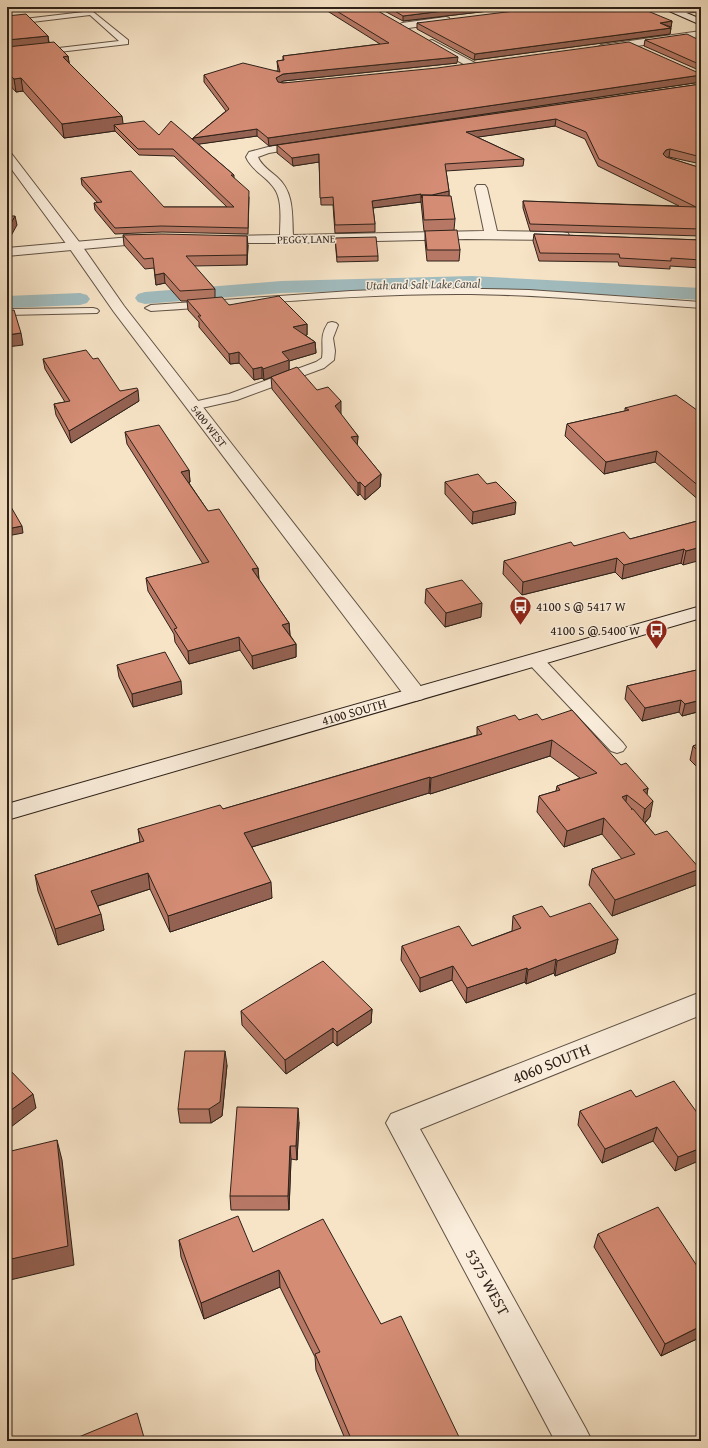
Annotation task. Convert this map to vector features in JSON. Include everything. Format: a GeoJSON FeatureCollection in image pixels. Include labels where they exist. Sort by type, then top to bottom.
{"type":"FeatureCollection","features":[{"type":"Feature","properties":{"kind":"street"},"geometry":{"type":"LineString","coordinates":[[664,7],[701,22]]}},
{"type":"Feature","properties":{"kind":"street"},"geometry":{"type":"LineString","coordinates":[[455,19],[398,24],[475,65],[458,67]]}},
{"type":"Feature","properties":{"kind":"street"},"geometry":{"type":"LineString","coordinates":[[591,49],[701,34]]}},
{"type":"Feature","properties":{"kind":"street"},"geometry":{"type":"LineString","coordinates":[[629,44],[644,51]]}},
{"type":"Feature","properties":{"kind":"street"},"geometry":{"type":"LineString","coordinates":[[287,239],[284,199],[281,189],[273,179],[254,162],[252,157],[253,154],[268,150],[316,142]]}},
{"type":"Feature","properties":{"kind":"street","name":"5400 WEST"},"geometry":{"type":"LineString","coordinates":[[7,155],[75,246],[119,309],[415,694]]}},
{"type":"Feature","properties":{"kind":"street"},"geometry":{"type":"LineString","coordinates":[[481,188],[491,235]]}},
{"type":"Feature","properties":{"kind":"street","name":"PEGGY LANE"},"geometry":{"type":"LineString","coordinates":[[206,240],[491,235],[573,236]]}},
{"type":"Feature","properties":{"kind":"street"},"geometry":{"type":"LineString","coordinates":[[7,252],[75,246],[115,240],[162,238]]}},
{"type":"Feature","properties":{"kind":"street","name":"4100 SOUTH"},"geometry":{"type":"LineString","coordinates":[[7,812],[701,612]]}},
{"type":"Feature","properties":{"kind":"street","name":"4060 SOUTH"},"geometry":{"type":"LineString","coordinates":[[401,1123],[701,1003]]}},
{"type":"Feature","properties":{"kind":"street","name":"5375 WEST"},"geometry":{"type":"LineString","coordinates":[[401,1123],[574,1441]]}},
{"type":"Feature","properties":{"kind":"lane"},"geometry":{"type":"LineString","coordinates":[[676,12],[701,9]]}},
{"type":"Feature","properties":{"kind":"lane"},"geometry":{"type":"LineString","coordinates":[[7,23],[92,13],[125,42],[7,56]]}},
{"type":"Feature","properties":{"kind":"lane"},"geometry":{"type":"LineString","coordinates":[[151,308],[359,294],[437,291],[577,295],[701,305]]}},
{"type":"Feature","properties":{"kind":"lane"},"geometry":{"type":"LineString","coordinates":[[7,312],[93,310]]}},
{"type":"Feature","properties":{"kind":"lane"},"geometry":{"type":"LineString","coordinates":[[194,406],[234,397],[320,365],[328,360],[329,351],[327,338],[332,325]]}},
{"type":"Feature","properties":{"kind":"lane"},"geometry":{"type":"LineString","coordinates":[[535,660],[617,747]]}},
{"type":"Feature","properties":{"kind":"building"},"geometry":{"type":"Polygon","coordinates":[[[330,7],[371,7],[458,57],[283,74],[276,78],[278,82],[283,83],[437,68],[629,42],[701,75],[268,138],[257,129],[193,138],[229,109],[204,75],[243,63],[280,72],[277,61],[284,60],[283,56],[389,43],[330,7]]]}},
{"type":"Feature","properties":{"kind":"building"},"geometry":{"type":"Polygon","coordinates":[[[388,7],[475,7],[403,16],[388,7]]]}},
{"type":"Feature","properties":{"kind":"building"},"geometry":{"type":"Polygon","coordinates":[[[547,7],[638,7],[672,21],[660,23],[671,28],[475,54],[417,23],[547,7]]]}},
{"type":"Feature","properties":{"kind":"building"},"geometry":{"type":"Polygon","coordinates":[[[26,14],[48,36],[7,40],[7,16],[26,14]]]}},
{"type":"Feature","properties":{"kind":"building"},"geometry":{"type":"Polygon","coordinates":[[[687,34],[701,41],[701,65],[645,40],[687,34]]]}},
{"type":"Feature","properties":{"kind":"building"},"geometry":{"type":"Polygon","coordinates":[[[54,42],[68,56],[63,57],[122,116],[62,124],[21,78],[14,79],[7,72],[7,47],[54,42]]]}},
{"type":"Feature","properties":{"kind":"building"},"geometry":{"type":"Polygon","coordinates":[[[701,84],[701,139],[699,138],[701,145],[701,157],[670,149],[666,150],[663,154],[666,157],[701,168],[701,229],[530,224],[523,201],[696,207],[599,159],[586,132],[556,119],[466,132],[524,159],[445,164],[449,191],[432,195],[422,195],[422,198],[421,194],[372,201],[375,224],[335,225],[333,197],[320,198],[319,154],[292,158],[277,145],[701,84]]]}},
{"type":"Feature","properties":{"kind":"building"},"geometry":{"type":"Polygon","coordinates":[[[144,121],[159,135],[171,121],[234,175],[231,175],[249,191],[248,228],[161,226],[115,228],[94,203],[102,202],[81,178],[131,171],[164,207],[234,207],[173,149],[138,149],[114,125],[144,121]]]}},
{"type":"Feature","properties":{"kind":"building"},"geometry":{"type":"Polygon","coordinates":[[[422,195],[451,196],[455,219],[424,220],[422,195]]]}},
{"type":"Feature","properties":{"kind":"building"},"geometry":{"type":"Polygon","coordinates":[[[7,216],[15,216],[7,230],[7,216]]]}},
{"type":"Feature","properties":{"kind":"building"},"geometry":{"type":"Polygon","coordinates":[[[457,230],[460,250],[427,250],[425,231],[457,230]]]}},
{"type":"Feature","properties":{"kind":"building"},"geometry":{"type":"Polygon","coordinates":[[[161,234],[247,236],[247,255],[186,256],[215,289],[180,291],[164,273],[155,275],[153,258],[144,259],[123,235],[161,234]]]}},
{"type":"Feature","properties":{"kind":"building"},"geometry":{"type":"Polygon","coordinates":[[[534,234],[701,240],[701,260],[671,258],[671,261],[620,258],[619,254],[540,253],[534,234]]]}},
{"type":"Feature","properties":{"kind":"building"},"geometry":{"type":"Polygon","coordinates":[[[376,237],[378,256],[337,257],[335,238],[376,237]]]}},
{"type":"Feature","properties":{"kind":"building"},"geometry":{"type":"Polygon","coordinates":[[[279,296],[307,324],[293,327],[315,342],[282,352],[289,360],[263,369],[262,367],[253,369],[239,352],[229,354],[198,316],[201,316],[187,300],[222,297],[229,305],[279,296]]]}},
{"type":"Feature","properties":{"kind":"building"},"geometry":{"type":"Polygon","coordinates":[[[14,310],[21,333],[7,335],[7,311],[14,310]]]}},
{"type":"Feature","properties":{"kind":"building"},"geometry":{"type":"Polygon","coordinates":[[[86,350],[93,359],[98,358],[120,391],[137,388],[138,390],[69,431],[54,404],[70,401],[43,359],[86,350]]]}},
{"type":"Feature","properties":{"kind":"building"},"geometry":{"type":"Polygon","coordinates":[[[297,367],[317,390],[328,387],[341,401],[335,406],[358,436],[351,437],[381,474],[365,487],[360,482],[358,483],[271,377],[297,367]]]}},
{"type":"Feature","properties":{"kind":"building"},"geometry":{"type":"Polygon","coordinates":[[[676,395],[701,413],[701,428],[699,428],[701,430],[701,488],[657,451],[606,462],[567,424],[629,410],[625,408],[676,395]]]}},
{"type":"Feature","properties":{"kind":"building"},"geometry":{"type":"Polygon","coordinates":[[[159,425],[189,470],[181,472],[208,511],[219,509],[258,568],[252,569],[289,623],[282,625],[296,644],[252,656],[239,637],[188,651],[174,629],[177,628],[146,578],[209,562],[125,432],[159,425]]]}},
{"type":"Feature","properties":{"kind":"building"},"geometry":{"type":"Polygon","coordinates":[[[478,474],[487,484],[496,482],[516,502],[473,512],[445,482],[478,474]]]}},
{"type":"Feature","properties":{"kind":"building"},"geometry":{"type":"Polygon","coordinates":[[[7,500],[22,526],[7,529],[7,500]]]}},
{"type":"Feature","properties":{"kind":"building"},"geometry":{"type":"Polygon","coordinates":[[[701,520],[701,547],[686,551],[684,549],[624,565],[617,558],[523,582],[504,561],[571,542],[574,546],[624,532],[630,539],[701,520]]]}},
{"type":"Feature","properties":{"kind":"building"},"geometry":{"type":"Polygon","coordinates":[[[462,580],[482,603],[446,613],[426,589],[462,580]]]}},
{"type":"Feature","properties":{"kind":"building"},"geometry":{"type":"Polygon","coordinates":[[[165,652],[181,681],[132,694],[117,665],[165,652]]]}},
{"type":"Feature","properties":{"kind":"building"},"geometry":{"type":"Polygon","coordinates":[[[701,669],[701,700],[685,704],[681,700],[645,708],[627,686],[701,669]]]}},
{"type":"Feature","properties":{"kind":"building"},"geometry":{"type":"Polygon","coordinates":[[[572,710],[621,765],[626,763],[648,788],[643,790],[653,801],[645,809],[627,795],[622,797],[655,835],[667,831],[700,869],[615,900],[592,869],[635,854],[604,818],[567,831],[539,796],[560,790],[557,786],[597,773],[552,740],[431,778],[430,777],[244,833],[271,882],[168,916],[148,873],[91,891],[101,914],[55,929],[35,875],[144,841],[138,829],[220,805],[223,809],[482,734],[477,727],[515,715],[519,720],[537,714],[542,720],[572,710]]]}},
{"type":"Feature","properties":{"kind":"building"},"geometry":{"type":"Polygon","coordinates":[[[701,743],[701,754],[693,746],[701,743]]]}},
{"type":"Feature","properties":{"kind":"building"},"geometry":{"type":"Polygon","coordinates":[[[590,903],[618,939],[557,961],[556,959],[528,970],[527,968],[467,988],[453,966],[420,978],[402,946],[459,926],[472,946],[521,928],[513,916],[542,906],[550,917],[590,903]]]}},
{"type":"Feature","properties":{"kind":"building"},"geometry":{"type":"Polygon","coordinates":[[[323,961],[372,1009],[337,1032],[333,1028],[285,1060],[241,1011],[323,961]]]}},
{"type":"Feature","properties":{"kind":"building"},"geometry":{"type":"Polygon","coordinates":[[[185,1051],[225,1051],[220,1102],[209,1109],[178,1109],[185,1051]]]}},
{"type":"Feature","properties":{"kind":"building"},"geometry":{"type":"Polygon","coordinates":[[[7,1067],[33,1094],[7,1113],[7,1067]]]}},
{"type":"Feature","properties":{"kind":"building"},"geometry":{"type":"Polygon","coordinates":[[[674,1081],[701,1118],[701,1148],[678,1157],[657,1127],[605,1149],[580,1111],[631,1090],[636,1097],[674,1081]]]}},
{"type":"Feature","properties":{"kind":"building"},"geometry":{"type":"Polygon","coordinates":[[[237,1107],[298,1108],[296,1146],[290,1146],[288,1196],[230,1196],[237,1107]]]}},
{"type":"Feature","properties":{"kind":"building"},"geometry":{"type":"Polygon","coordinates":[[[57,1140],[68,1246],[7,1260],[7,1152],[57,1140]]]}},
{"type":"Feature","properties":{"kind":"building"},"geometry":{"type":"Polygon","coordinates":[[[658,1207],[701,1272],[701,1326],[665,1344],[598,1234],[658,1207]]]}},
{"type":"Feature","properties":{"kind":"building"},"geometry":{"type":"Polygon","coordinates":[[[238,1216],[253,1252],[323,1219],[381,1324],[401,1316],[460,1439],[456,1441],[352,1441],[315,1354],[320,1352],[279,1270],[201,1303],[179,1240],[238,1216]]]}},
{"type":"Feature","properties":{"kind":"building"},"geometry":{"type":"Polygon","coordinates":[[[137,1413],[145,1441],[69,1441],[137,1413]]]}},
{"type":"Feature","properties":{"kind":"waterway","name":"Utah and Salt Lake Canal"},"geometry":{"type":"LineString","coordinates":[[145,298],[281,287],[472,282],[701,294]]}},
{"type":"Feature","properties":{"kind":"waterway","name":"Utah and Salt Lake Canal"},"geometry":{"type":"LineString","coordinates":[[7,302],[80,299]]}},
{"type":"Feature","properties":{"kind":"place","name":"4100 S @ 5417 W"},"geometry":{"type":"Point","coordinates":[520,626]}},
{"type":"Feature","properties":{"kind":"place","name":"4100 S @ 5400 W"},"geometry":{"type":"Point","coordinates":[656,650]}}]}
